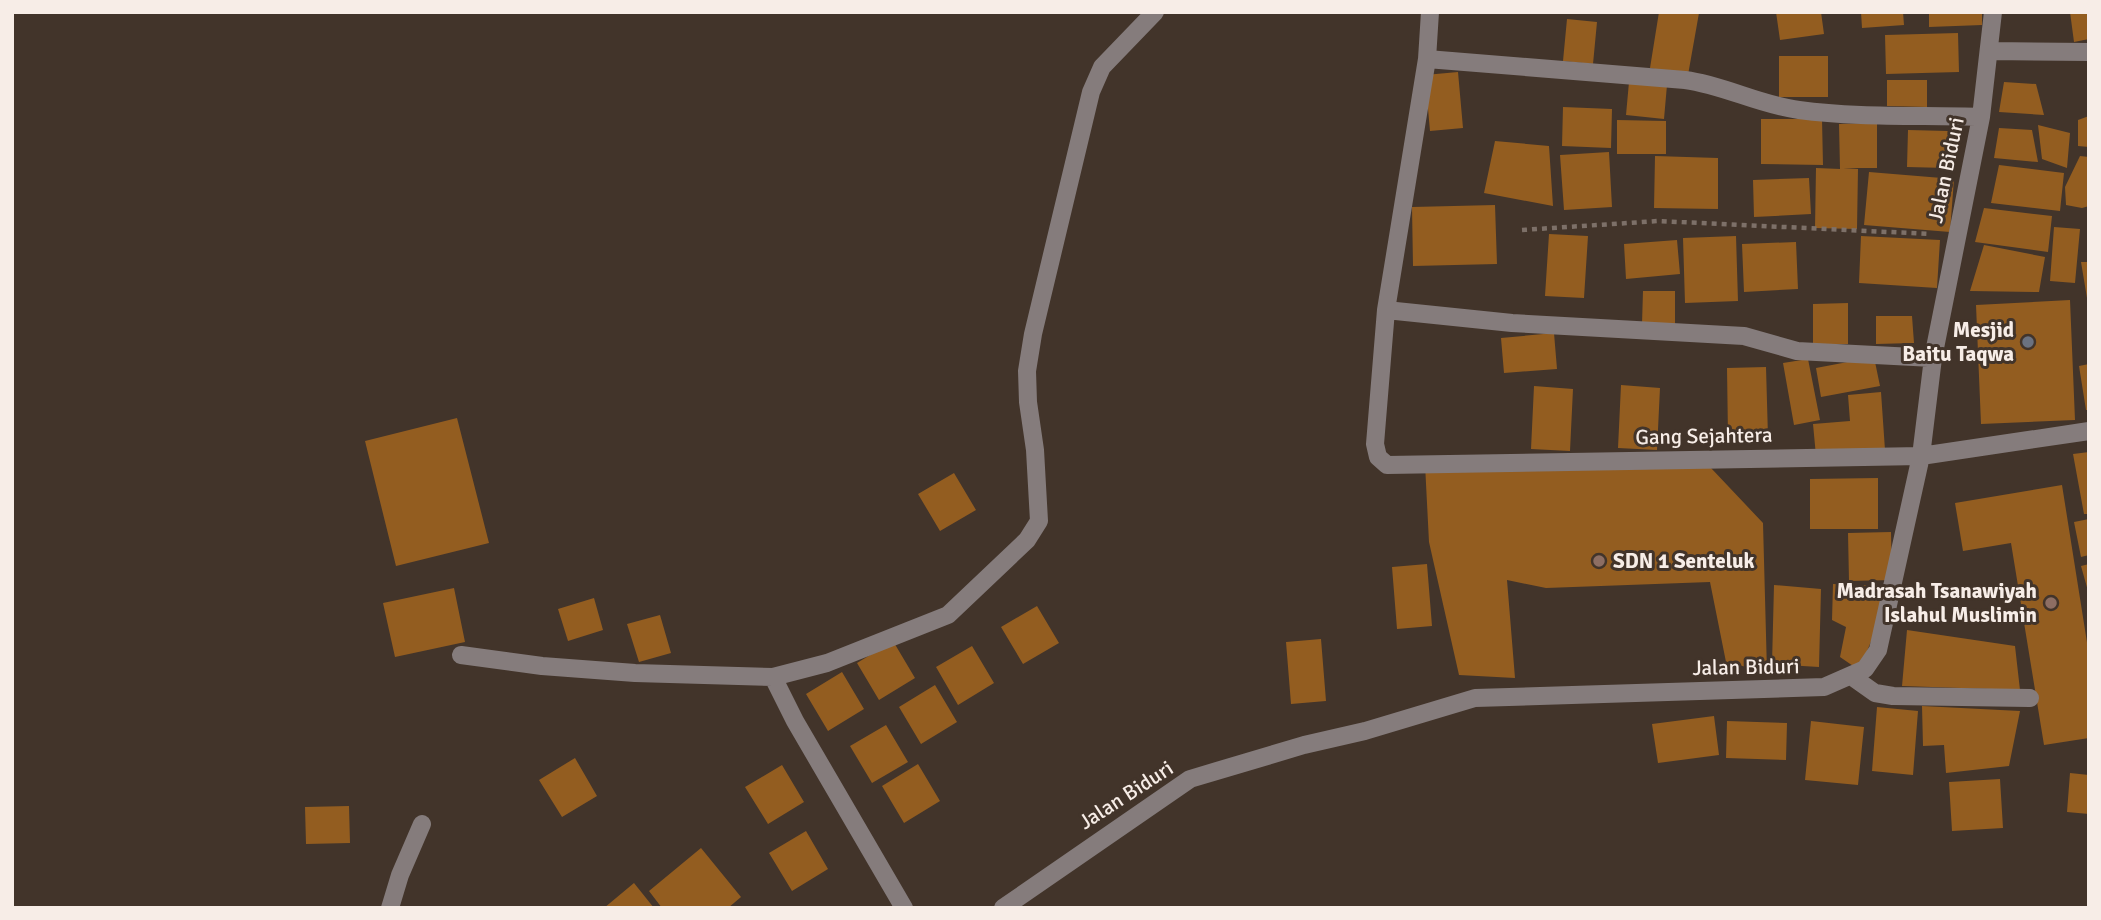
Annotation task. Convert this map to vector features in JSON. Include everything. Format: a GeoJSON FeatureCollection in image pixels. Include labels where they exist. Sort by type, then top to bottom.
{"type":"FeatureCollection","features":[{"type":"Feature","properties":{"kind":"street"},"geometry":{"type":"LineString","coordinates":[[461,655],[542,666],[635,673],[774,677],[827,663],[948,615],[1035,531],[1039,509],[1027,370],[1077,145],[1091,92],[1102,67],[1155,12]]}},
{"type":"Feature","properties":{"kind":"street"},"geometry":{"type":"LineString","coordinates":[[1430,12],[1427,59],[1386,310],[1512,323],[1744,336],[1797,351],[1933,358]]}},
{"type":"Feature","properties":{"kind":"street","name":"Jalan Biduri"},"geometry":{"type":"LineString","coordinates":[[1003,908],[1190,779],[1427,711],[1475,698],[1531,694],[1797,690],[1824,687],[1865,669],[1878,650],[1922,456],[1933,358],[1981,117],[1993,12]]}},
{"type":"Feature","properties":{"kind":"street"},"geometry":{"type":"LineString","coordinates":[[1990,51],[2089,52]]}},
{"type":"Feature","properties":{"kind":"street"},"geometry":{"type":"LineString","coordinates":[[1427,59],[1605,71],[1707,83],[1801,110],[1981,117]]}},
{"type":"Feature","properties":{"kind":"street","name":"Gang Sejahtera"},"geometry":{"type":"LineString","coordinates":[[1386,310],[1375,444],[1378,457],[1387,465],[1922,456],[2089,431]]}},
{"type":"Feature","properties":{"kind":"street"},"geometry":{"type":"LineString","coordinates":[[1851,676],[1875,693],[1894,696],[2030,698]]}},
{"type":"Feature","properties":{"kind":"street"},"geometry":{"type":"LineString","coordinates":[[774,677],[795,721],[904,908]]}},
{"type":"Feature","properties":{"kind":"street"},"geometry":{"type":"LineString","coordinates":[[390,908],[400,875],[422,824]]}},
{"type":"Feature","properties":{"kind":"path"},"geometry":{"type":"LineString","coordinates":[[1522,230],[1658,221],[1956,236]]}},
{"type":"Feature","properties":{"kind":"building"},"geometry":{"type":"Polygon","coordinates":[[[1659,12],[1699,13],[1688,75],[1650,68],[1659,12]]]}},
{"type":"Feature","properties":{"kind":"building"},"geometry":{"type":"Polygon","coordinates":[[[1776,12],[1821,12],[1824,34],[1780,40],[1776,12]]]}},
{"type":"Feature","properties":{"kind":"building"},"geometry":{"type":"Polygon","coordinates":[[[1861,12],[1903,12],[1904,25],[1862,28],[1861,12]]]}},
{"type":"Feature","properties":{"kind":"building"},"geometry":{"type":"Polygon","coordinates":[[[1929,12],[1982,12],[1982,25],[1929,27],[1929,12]]]}},
{"type":"Feature","properties":{"kind":"building"},"geometry":{"type":"Polygon","coordinates":[[[2070,12],[2089,12],[2089,39],[2074,42],[2070,12]]]}},
{"type":"Feature","properties":{"kind":"building"},"geometry":{"type":"Polygon","coordinates":[[[1567,19],[1597,22],[1593,64],[1563,61],[1567,19]]]}},
{"type":"Feature","properties":{"kind":"building"},"geometry":{"type":"Polygon","coordinates":[[[1958,33],[1959,72],[1886,74],[1885,35],[1958,33]]]}},
{"type":"Feature","properties":{"kind":"building"},"geometry":{"type":"Polygon","coordinates":[[[1779,56],[1828,56],[1828,97],[1779,97],[1779,56]]]}},
{"type":"Feature","properties":{"kind":"building"},"geometry":{"type":"Polygon","coordinates":[[[1458,72],[1463,128],[1430,131],[1425,75],[1458,72]]]}},
{"type":"Feature","properties":{"kind":"building"},"geometry":{"type":"Polygon","coordinates":[[[1887,80],[1927,80],[1927,107],[1887,106],[1887,80]]]}},
{"type":"Feature","properties":{"kind":"building"},"geometry":{"type":"Polygon","coordinates":[[[1629,82],[1667,85],[1664,119],[1626,115],[1629,82]]]}},
{"type":"Feature","properties":{"kind":"building"},"geometry":{"type":"Polygon","coordinates":[[[2004,82],[2036,84],[2044,115],[1999,112],[2004,82]]]}},
{"type":"Feature","properties":{"kind":"building"},"geometry":{"type":"Polygon","coordinates":[[[1563,107],[1612,109],[1611,148],[1562,146],[1563,107]]]}},
{"type":"Feature","properties":{"kind":"building"},"geometry":{"type":"Polygon","coordinates":[[[2089,116],[2089,147],[2078,146],[2078,120],[2089,116]]]}},
{"type":"Feature","properties":{"kind":"building"},"geometry":{"type":"Polygon","coordinates":[[[1761,119],[1822,119],[1823,165],[1761,164],[1761,119]]]}},
{"type":"Feature","properties":{"kind":"building"},"geometry":{"type":"Polygon","coordinates":[[[1617,120],[1666,121],[1666,154],[1617,154],[1617,120]]]}},
{"type":"Feature","properties":{"kind":"building"},"geometry":{"type":"Polygon","coordinates":[[[1877,123],[1877,168],[1843,168],[1858,169],[1857,229],[1815,228],[1816,168],[1840,169],[1839,124],[1877,123]]]}},
{"type":"Feature","properties":{"kind":"building"},"geometry":{"type":"Polygon","coordinates":[[[2038,125],[2070,133],[2067,168],[2042,159],[2038,125]]]}},
{"type":"Feature","properties":{"kind":"building"},"geometry":{"type":"Polygon","coordinates":[[[1999,128],[2032,130],[2038,162],[1994,158],[1999,128]]]}},
{"type":"Feature","properties":{"kind":"building"},"geometry":{"type":"Polygon","coordinates":[[[1908,130],[1948,131],[1947,168],[1907,167],[1908,130]]]}},
{"type":"Feature","properties":{"kind":"building"},"geometry":{"type":"Polygon","coordinates":[[[1495,141],[1549,146],[1553,206],[1484,193],[1495,141]]]}},
{"type":"Feature","properties":{"kind":"building"},"geometry":{"type":"Polygon","coordinates":[[[1609,152],[1612,207],[1564,210],[1560,155],[1609,152]]]}},
{"type":"Feature","properties":{"kind":"building"},"geometry":{"type":"Polygon","coordinates":[[[1655,156],[1718,158],[1718,209],[1654,208],[1655,156]]]}},
{"type":"Feature","properties":{"kind":"building"},"geometry":{"type":"Polygon","coordinates":[[[2080,156],[2089,157],[2089,206],[2082,208],[2066,205],[2065,187],[2080,156]]]}},
{"type":"Feature","properties":{"kind":"building"},"geometry":{"type":"Polygon","coordinates":[[[1999,165],[2064,173],[2060,211],[1991,203],[1999,165]]]}},
{"type":"Feature","properties":{"kind":"building"},"geometry":{"type":"Polygon","coordinates":[[[1869,172],[1954,179],[1950,232],[1864,225],[1869,172]]]}},
{"type":"Feature","properties":{"kind":"building"},"geometry":{"type":"Polygon","coordinates":[[[1809,178],[1811,214],[1754,217],[1753,180],[1809,178]]]}},
{"type":"Feature","properties":{"kind":"building"},"geometry":{"type":"Polygon","coordinates":[[[1495,205],[1497,264],[1413,266],[1412,207],[1495,205]]]}},
{"type":"Feature","properties":{"kind":"building"},"geometry":{"type":"Polygon","coordinates":[[[1984,208],[2052,216],[2048,252],[1975,242],[1984,208]]]}},
{"type":"Feature","properties":{"kind":"building"},"geometry":{"type":"Polygon","coordinates":[[[2054,227],[2080,229],[2075,283],[2050,281],[2054,227]]]}},
{"type":"Feature","properties":{"kind":"building"},"geometry":{"type":"Polygon","coordinates":[[[1549,234],[1588,236],[1584,298],[1545,296],[1549,234]]]}},
{"type":"Feature","properties":{"kind":"building"},"geometry":{"type":"Polygon","coordinates":[[[1736,236],[1738,301],[1685,303],[1683,238],[1736,236]]]}},
{"type":"Feature","properties":{"kind":"building"},"geometry":{"type":"Polygon","coordinates":[[[1861,236],[1940,240],[1937,288],[1859,283],[1861,236]]]}},
{"type":"Feature","properties":{"kind":"building"},"geometry":{"type":"Polygon","coordinates":[[[1677,240],[1680,274],[1626,279],[1624,244],[1677,240]]]}},
{"type":"Feature","properties":{"kind":"building"},"geometry":{"type":"Polygon","coordinates":[[[1796,242],[1798,289],[1744,292],[1742,244],[1796,242]]]}},
{"type":"Feature","properties":{"kind":"building"},"geometry":{"type":"Polygon","coordinates":[[[1984,245],[2045,257],[2039,292],[1970,291],[1984,245]]]}},
{"type":"Feature","properties":{"kind":"building"},"geometry":{"type":"Polygon","coordinates":[[[2081,262],[2089,262],[2089,298],[2087,298],[2081,262]]]}},
{"type":"Feature","properties":{"kind":"building"},"geometry":{"type":"Polygon","coordinates":[[[1643,291],[1675,291],[1675,324],[1642,324],[1643,291]]]}},
{"type":"Feature","properties":{"kind":"building"},"geometry":{"type":"Polygon","coordinates":[[[2070,300],[2075,420],[1981,424],[1976,305],[2070,300]]]}},
{"type":"Feature","properties":{"kind":"building"},"geometry":{"type":"Polygon","coordinates":[[[1848,303],[1848,344],[1813,344],[1813,304],[1848,303]]]}},
{"type":"Feature","properties":{"kind":"building"},"geometry":{"type":"Polygon","coordinates":[[[1876,316],[1912,316],[1914,343],[1876,344],[1876,316]]]}},
{"type":"Feature","properties":{"kind":"building"},"geometry":{"type":"Polygon","coordinates":[[[1554,333],[1557,369],[1504,373],[1501,338],[1554,333]]]}},
{"type":"Feature","properties":{"kind":"building"},"geometry":{"type":"Polygon","coordinates":[[[1874,357],[1880,386],[1821,397],[1816,368],[1874,357]]]}},
{"type":"Feature","properties":{"kind":"building"},"geometry":{"type":"Polygon","coordinates":[[[1808,359],[1820,420],[1794,425],[1783,363],[1808,359]]]}},
{"type":"Feature","properties":{"kind":"building"},"geometry":{"type":"Polygon","coordinates":[[[2089,364],[2089,410],[2086,410],[2079,366],[2089,364]]]}},
{"type":"Feature","properties":{"kind":"building"},"geometry":{"type":"Polygon","coordinates":[[[1766,367],[1768,437],[1728,437],[1727,368],[1766,367]]]}},
{"type":"Feature","properties":{"kind":"building"},"geometry":{"type":"Polygon","coordinates":[[[1621,385],[1660,388],[1657,450],[1618,448],[1621,385]]]}},
{"type":"Feature","properties":{"kind":"building"},"geometry":{"type":"Polygon","coordinates":[[[1534,386],[1573,389],[1570,451],[1531,449],[1534,386]]]}},
{"type":"Feature","properties":{"kind":"building"},"geometry":{"type":"Polygon","coordinates":[[[1881,392],[1885,450],[1816,456],[1813,424],[1850,421],[1848,395],[1881,392]]]}},
{"type":"Feature","properties":{"kind":"building"},"geometry":{"type":"Polygon","coordinates":[[[457,418],[489,543],[396,566],[365,441],[457,418]]]}},
{"type":"Feature","properties":{"kind":"building"},"geometry":{"type":"Polygon","coordinates":[[[2089,452],[2089,514],[2084,514],[2073,454],[2089,452]]]}},
{"type":"Feature","properties":{"kind":"building","name":"SDN 1 Senteluk"},"geometry":{"type":"Polygon","coordinates":[[[1425,464],[1711,468],[1763,523],[1767,672],[1726,662],[1710,582],[1546,588],[1507,580],[1515,678],[1459,675],[1429,542],[1425,464]]]}},
{"type":"Feature","properties":{"kind":"building"},"geometry":{"type":"Polygon","coordinates":[[[954,473],[976,510],[940,531],[918,494],[954,473]]]}},
{"type":"Feature","properties":{"kind":"building"},"geometry":{"type":"Polygon","coordinates":[[[1878,478],[1878,529],[1810,529],[1810,479],[1878,478]]]}},
{"type":"Feature","properties":{"kind":"building","name":"Madrasah Tsanawiyah Islahul Muslimin"},"geometry":{"type":"Polygon","coordinates":[[[2062,485],[2089,655],[2089,738],[2044,745],[2011,543],[1963,551],[1955,503],[2062,485]]]}},
{"type":"Feature","properties":{"kind":"building"},"geometry":{"type":"Polygon","coordinates":[[[2089,519],[2089,555],[2081,557],[2074,522],[2089,519]]]}},
{"type":"Feature","properties":{"kind":"building"},"geometry":{"type":"Polygon","coordinates":[[[1891,532],[1892,580],[1849,581],[1848,533],[1891,532]]]}},
{"type":"Feature","properties":{"kind":"building"},"geometry":{"type":"Polygon","coordinates":[[[1427,564],[1432,626],[1397,629],[1392,567],[1427,564]]]}},
{"type":"Feature","properties":{"kind":"building"},"geometry":{"type":"Polygon","coordinates":[[[2089,564],[2089,591],[2088,591],[2081,566],[2089,564]]]}},
{"type":"Feature","properties":{"kind":"building"},"geometry":{"type":"Polygon","coordinates":[[[1833,584],[1883,586],[1878,625],[1859,670],[1840,657],[1846,627],[1832,620],[1833,584]]]}},
{"type":"Feature","properties":{"kind":"building"},"geometry":{"type":"Polygon","coordinates":[[[1774,585],[1821,589],[1819,667],[1772,664],[1774,585]]]}},
{"type":"Feature","properties":{"kind":"building"},"geometry":{"type":"Polygon","coordinates":[[[454,588],[465,642],[395,657],[383,603],[454,588]]]}},
{"type":"Feature","properties":{"kind":"building"},"geometry":{"type":"Polygon","coordinates":[[[594,598],[603,630],[568,641],[558,609],[594,598]]]}},
{"type":"Feature","properties":{"kind":"building"},"geometry":{"type":"Polygon","coordinates":[[[1037,606],[1059,643],[1023,664],[1001,627],[1037,606]]]}},
{"type":"Feature","properties":{"kind":"building"},"geometry":{"type":"Polygon","coordinates":[[[660,615],[671,653],[639,662],[627,624],[660,615]]]}},
{"type":"Feature","properties":{"kind":"building"},"geometry":{"type":"Polygon","coordinates":[[[1907,630],[2015,646],[2020,690],[1902,686],[1907,630]]]}},
{"type":"Feature","properties":{"kind":"building"},"geometry":{"type":"Polygon","coordinates":[[[1321,639],[1326,701],[1291,704],[1286,642],[1321,639]]]}},
{"type":"Feature","properties":{"kind":"building"},"geometry":{"type":"Polygon","coordinates":[[[893,641],[915,678],[879,700],[857,663],[893,641]]]}},
{"type":"Feature","properties":{"kind":"building"},"geometry":{"type":"Polygon","coordinates":[[[972,646],[994,683],[958,705],[936,667],[972,646]]]}},
{"type":"Feature","properties":{"kind":"building"},"geometry":{"type":"Polygon","coordinates":[[[842,672],[864,709],[828,731],[806,694],[842,672]]]}},
{"type":"Feature","properties":{"kind":"building"},"geometry":{"type":"Polygon","coordinates":[[[935,685],[957,722],[921,744],[899,707],[935,685]]]}},
{"type":"Feature","properties":{"kind":"building"},"geometry":{"type":"Polygon","coordinates":[[[1922,706],[2020,711],[2009,766],[1946,773],[1944,745],[1923,746],[1922,706]]]}},
{"type":"Feature","properties":{"kind":"building"},"geometry":{"type":"Polygon","coordinates":[[[1877,707],[1918,711],[1913,775],[1872,771],[1877,707]]]}},
{"type":"Feature","properties":{"kind":"building"},"geometry":{"type":"Polygon","coordinates":[[[1714,716],[1719,755],[1658,763],[1652,724],[1714,716]]]}},
{"type":"Feature","properties":{"kind":"building"},"geometry":{"type":"Polygon","coordinates":[[[1727,721],[1787,723],[1786,760],[1726,758],[1727,721]]]}},
{"type":"Feature","properties":{"kind":"building"},"geometry":{"type":"Polygon","coordinates":[[[1811,721],[1864,727],[1858,785],[1805,780],[1811,721]]]}},
{"type":"Feature","properties":{"kind":"building"},"geometry":{"type":"Polygon","coordinates":[[[886,725],[908,762],[872,783],[850,746],[886,725]]]}},
{"type":"Feature","properties":{"kind":"building"},"geometry":{"type":"Polygon","coordinates":[[[575,758],[597,796],[562,817],[539,780],[575,758]]]}},
{"type":"Feature","properties":{"kind":"building"},"geometry":{"type":"Polygon","coordinates":[[[918,764],[940,801],[904,823],[882,786],[918,764]]]}},
{"type":"Feature","properties":{"kind":"building"},"geometry":{"type":"Polygon","coordinates":[[[782,765],[804,802],[768,824],[745,787],[782,765]]]}},
{"type":"Feature","properties":{"kind":"building"},"geometry":{"type":"Polygon","coordinates":[[[2070,773],[2089,775],[2089,814],[2067,812],[2070,773]]]}},
{"type":"Feature","properties":{"kind":"building"},"geometry":{"type":"Polygon","coordinates":[[[2000,779],[2003,828],[1952,831],[1949,782],[2000,779]]]}},
{"type":"Feature","properties":{"kind":"building"},"geometry":{"type":"Polygon","coordinates":[[[349,806],[350,843],[306,844],[305,807],[349,806]]]}},
{"type":"Feature","properties":{"kind":"building"},"geometry":{"type":"Polygon","coordinates":[[[806,831],[828,869],[792,891],[769,853],[806,831]]]}},
{"type":"Feature","properties":{"kind":"building"},"geometry":{"type":"Polygon","coordinates":[[[701,848],[741,897],[728,908],[662,908],[649,891],[701,848]]]}},
{"type":"Feature","properties":{"kind":"building"},"geometry":{"type":"Polygon","coordinates":[[[634,883],[654,908],[604,908],[634,883]]]}},
{"type":"Feature","properties":{"kind":"place","name":"Mesjid Baitu Taqwa"},"geometry":{"type":"Point","coordinates":[2028,342]}},
{"type":"Feature","properties":{"kind":"place","name":"SDN 1 Senteluk"},"geometry":{"type":"Point","coordinates":[1599,561]}},
{"type":"Feature","properties":{"kind":"place","name":"Madrasah Tsanawiyah Islahul Muslimin"},"geometry":{"type":"Point","coordinates":[2051,603]}}]}
